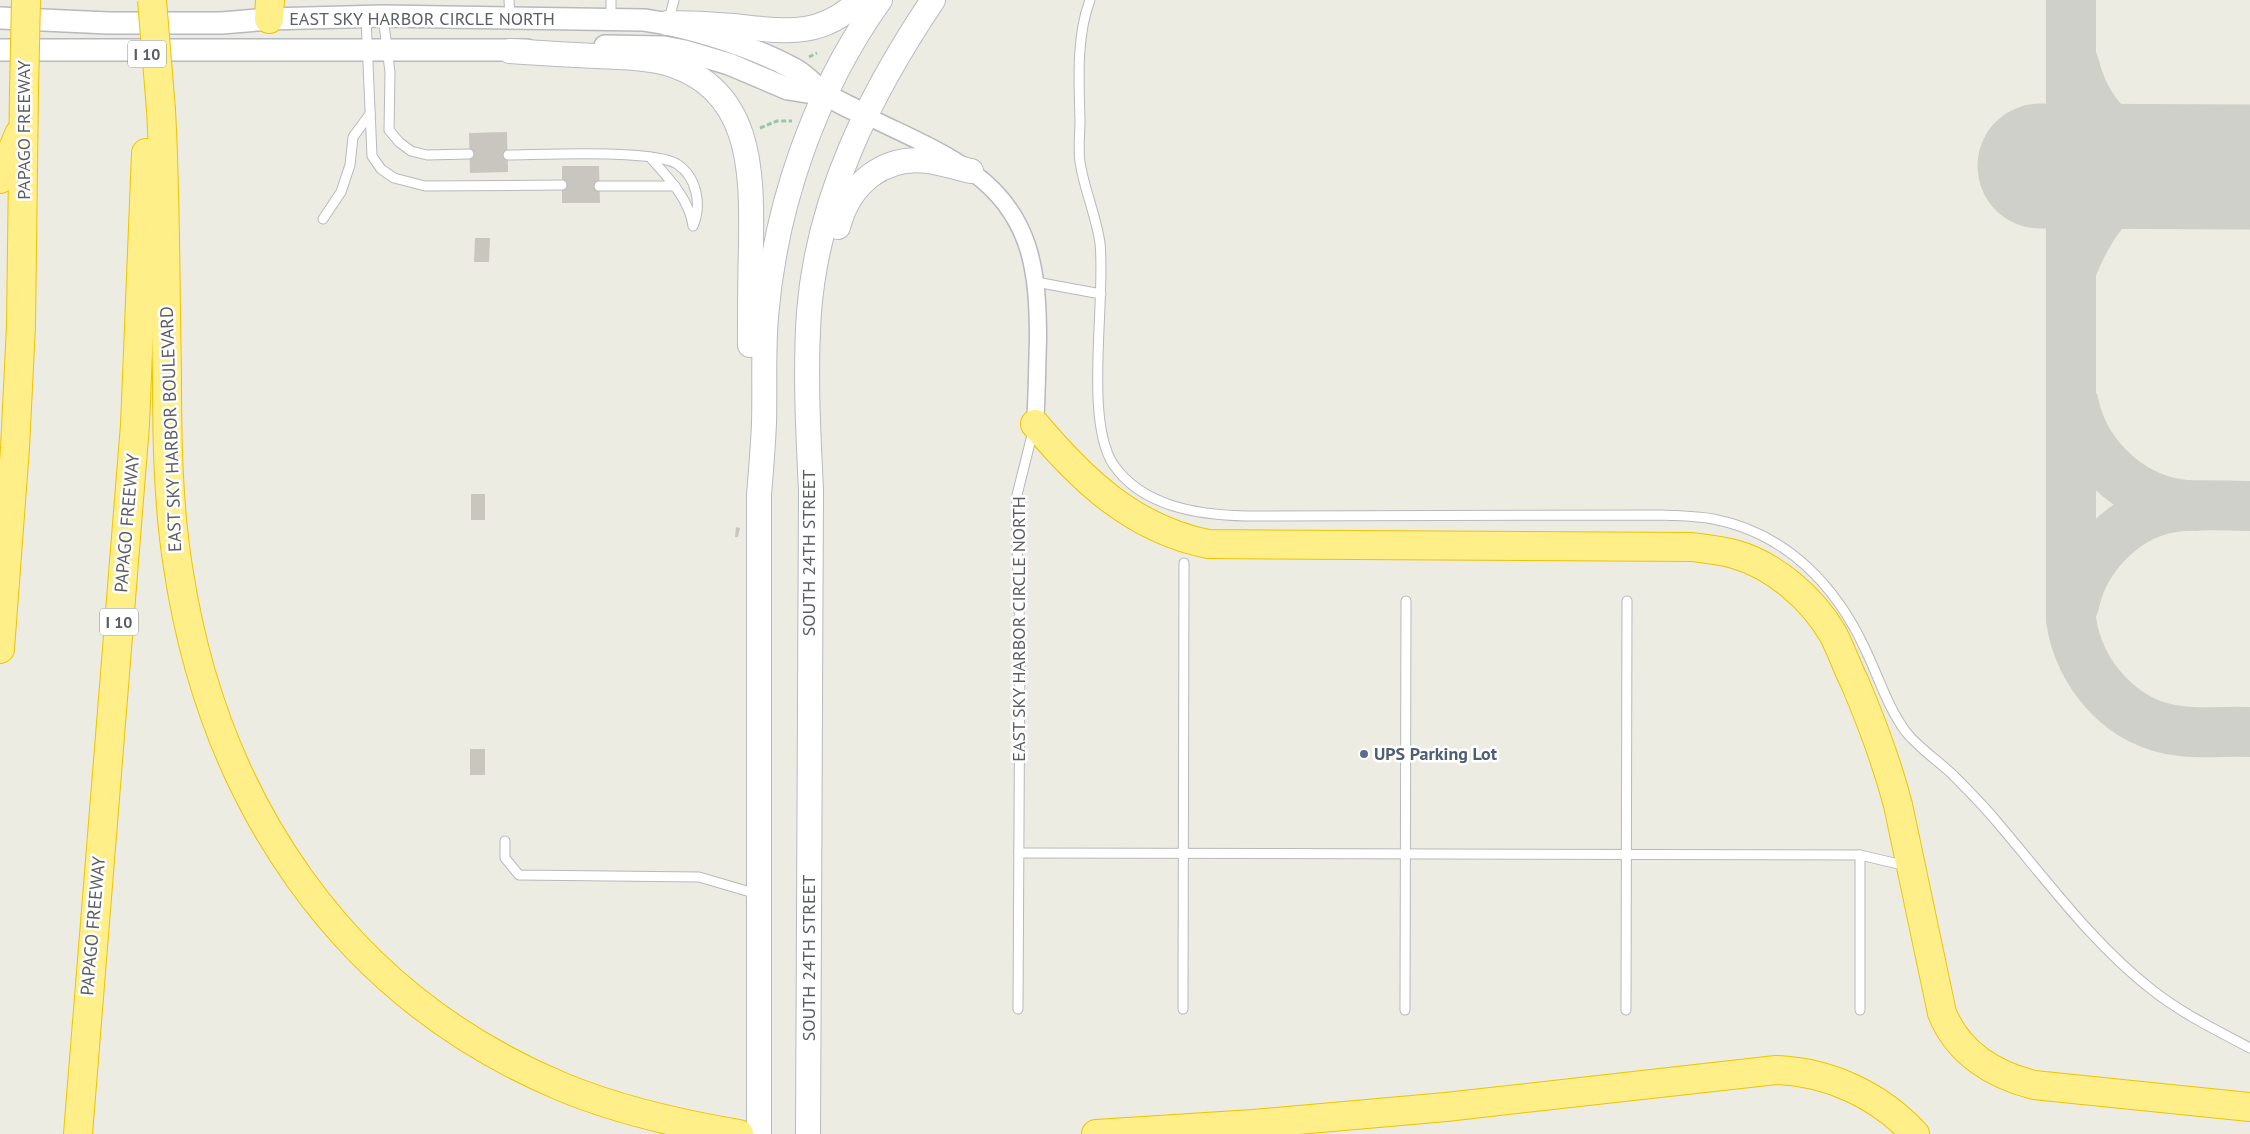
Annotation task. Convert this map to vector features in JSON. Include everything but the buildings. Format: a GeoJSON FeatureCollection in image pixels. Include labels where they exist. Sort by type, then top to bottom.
{"type":"FeatureCollection","features":[{"type":"Feature","properties":{"kind":"highway","name":"PAPAGO FREEWAY"},"geometry":{"type":"LineString","coordinates":[[0,649],[22,326],[26,0]]}},
{"type":"Feature","properties":{"kind":"highway","name":"PAPAGO FREEWAY"},"geometry":{"type":"LineString","coordinates":[[78,1134],[135,425],[142,281],[154,109],[148,0]]}},
{"type":"Feature","properties":{"kind":"highway","name":"EAST SKY HARBOR BOULEVARD"},"geometry":{"type":"LineString","coordinates":[[152,0],[154,109],[164,167],[167,418],[170,490],[177,565],[190,629],[218,725],[252,803],[288,864],[338,928],[383,973],[436,1018],[500,1058],[564,1088],[639,1113],[739,1134]]}},
{"type":"Feature","properties":{"kind":"highway"},"geometry":{"type":"LineString","coordinates":[[0,178],[23,124]]}},
{"type":"Feature","properties":{"kind":"highway"},"geometry":{"type":"LineString","coordinates":[[1035,424],[1080,474],[1123,507],[1156,529],[1200,543],[1223,545],[1692,547],[1734,554],[1752,561],[1783,580],[1812,605],[1833,635],[1880,743],[1898,805],[1942,1013],[1955,1037],[1979,1061],[2017,1081],[2043,1087],[2250,1107]]}},
{"type":"Feature","properties":{"kind":"highway"},"geometry":{"type":"LineString","coordinates":[[1096,1134],[1206,1128],[1446,1107],[1776,1070],[1808,1074],[1845,1085],[1895,1114],[1915,1134]]}},
{"type":"Feature","properties":{"kind":"main road"},"geometry":{"type":"LineString","coordinates":[[668,23],[704,23],[801,31],[825,25],[838,18],[860,0]]}},
{"type":"Feature","properties":{"kind":"main road"},"geometry":{"type":"LineString","coordinates":[[759,1134],[759,495],[764,424],[764,350],[770,282],[783,213],[794,174],[811,128],[855,40],[880,0]]}},
{"type":"Feature","properties":{"kind":"main road","name":"SOUTH 24TH STREET"},"geometry":{"type":"LineString","coordinates":[[808,1134],[811,490],[806,393],[809,311],[813,282],[834,191],[865,115],[900,49],[933,0]]}},
{"type":"Feature","properties":{"kind":"main road"},"geometry":{"type":"LineString","coordinates":[[510,51],[636,58],[661,62],[680,68],[706,85],[721,99],[732,115],[742,135],[750,169],[749,426],[759,495]]}},
{"type":"Feature","properties":{"kind":"main road"},"geometry":{"type":"LineString","coordinates":[[811,490],[821,390],[822,340],[826,293],[834,246],[847,201],[863,181],[877,171],[900,163],[929,161],[971,171]]}},
{"type":"Feature","properties":{"kind":"street","name":"EAST SKY HARBOR CIRCLE NORTH"},"geometry":{"type":"LineString","coordinates":[[0,18],[108,23],[222,23],[269,10],[374,17],[510,5],[611,10],[668,23],[741,46],[796,70],[827,95],[932,148],[971,171],[996,194],[1018,224],[1031,255],[1036,282],[1037,391],[1035,424]]}},
{"type":"Feature","properties":{"kind":"street"},"geometry":{"type":"LineString","coordinates":[[510,5],[510,51]]}},
{"type":"Feature","properties":{"kind":"street"},"geometry":{"type":"LineString","coordinates":[[202,50],[242,35],[269,10]]}},
{"type":"Feature","properties":{"kind":"street","name":"EAST SKY HARBOR CIRCLE NORTH"},"geometry":{"type":"LineString","coordinates":[[0,50],[510,51],[598,46],[664,47],[715,59],[788,89],[827,95]]}},
{"type":"Feature","properties":{"kind":"lane"},"geometry":{"type":"LineString","coordinates":[[668,23],[674,0]]}},
{"type":"Feature","properties":{"kind":"lane"},"geometry":{"type":"LineString","coordinates":[[1090,0],[1082,39],[1079,81],[1080,161],[1100,242],[1099,414],[1106,450],[1113,464],[1136,486],[1152,497],[1184,511],[1246,516],[1690,516],[1734,525],[1777,545],[1814,572],[1845,609],[1866,650],[1888,702],[1907,733],[1952,774],[1997,822],[2018,849],[2114,956],[2168,1002],[2250,1048]]}},
{"type":"Feature","properties":{"kind":"lane"},"geometry":{"type":"LineString","coordinates":[[374,17],[377,50],[370,114],[372,156],[381,169],[394,178],[425,186],[562,185]]}},
{"type":"Feature","properties":{"kind":"lane"},"geometry":{"type":"LineString","coordinates":[[374,17],[377,50],[390,72],[389,130],[399,142],[411,151],[427,155],[470,154]]}},
{"type":"Feature","properties":{"kind":"lane"},"geometry":{"type":"LineString","coordinates":[[323,219],[341,192],[350,165],[353,137],[370,114]]}},
{"type":"Feature","properties":{"kind":"lane"},"geometry":{"type":"LineString","coordinates":[[508,155],[634,155],[650,157],[676,164],[693,181],[698,214],[693,226],[690,212],[675,186],[650,157]]}},
{"type":"Feature","properties":{"kind":"lane"},"geometry":{"type":"LineString","coordinates":[[599,186],[675,186]]}},
{"type":"Feature","properties":{"kind":"lane"},"geometry":{"type":"LineString","coordinates":[[1036,282],[1100,294]]}},
{"type":"Feature","properties":{"kind":"lane","name":"EAST SKY HARBOR CIRCLE NORTH"},"geometry":{"type":"LineString","coordinates":[[1018,1009],[1020,639],[1016,512],[1017,495],[1035,424]]}},
{"type":"Feature","properties":{"kind":"lane"},"geometry":{"type":"LineString","coordinates":[[1183,1009],[1184,563]]}},
{"type":"Feature","properties":{"kind":"lane"},"geometry":{"type":"LineString","coordinates":[[1405,1010],[1406,601]]}},
{"type":"Feature","properties":{"kind":"lane"},"geometry":{"type":"LineString","coordinates":[[1626,1010],[1627,601]]}},
{"type":"Feature","properties":{"kind":"lane"},"geometry":{"type":"LineString","coordinates":[[505,841],[505,858],[519,875],[699,877],[759,895]]}},
{"type":"Feature","properties":{"kind":"lane"},"geometry":{"type":"LineString","coordinates":[[1019,853],[1860,855],[1911,868]]}},
{"type":"Feature","properties":{"kind":"lane"},"geometry":{"type":"LineString","coordinates":[[1860,855],[1860,1010]]}},
{"type":"Feature","properties":{"kind":"path"},"geometry":{"type":"LineString","coordinates":[[816,45],[817,52],[822,55]]}},
{"type":"Feature","properties":{"kind":"path"},"geometry":{"type":"LineString","coordinates":[[752,131],[778,121],[792,121]]}},
{"type":"Feature","properties":{"kind":"taxiway"},"geometry":{"type":"LineString","coordinates":[[2071,0],[2071,619],[2075,639],[2083,659],[2107,694],[2140,719],[2160,727],[2181,731],[2250,732]]}},
{"type":"Feature","properties":{"kind":"taxiway"},"geometry":{"type":"LineString","coordinates":[[2074,64],[2082,88],[2093,109],[2123,139],[2162,157],[2209,166]]}},
{"type":"Feature","properties":{"kind":"taxiway"},"geometry":{"type":"LineString","coordinates":[[2072,268],[2094,225],[2106,209],[2120,196],[2136,186],[2154,179],[2201,168]]}},
{"type":"Feature","properties":{"kind":"taxiway"},"geometry":{"type":"LineString","coordinates":[[2074,404],[2086,437],[2107,466],[2120,478],[2135,489],[2151,497],[2171,503],[2195,506]]}},
{"type":"Feature","properties":{"kind":"taxiway"},"geometry":{"type":"LineString","coordinates":[[2074,605],[2086,572],[2096,556],[2107,543],[2136,520],[2152,513],[2179,506],[2250,506]]}},
{"type":"Feature","properties":{"kind":"runway"},"geometry":{"type":"LineString","coordinates":[[2040,166],[2250,167]]}},
{"type":"Feature","properties":{"kind":"place","name":"UPS Parking Lot"},"geometry":{"type":"Point","coordinates":[1364,754]}}]}
